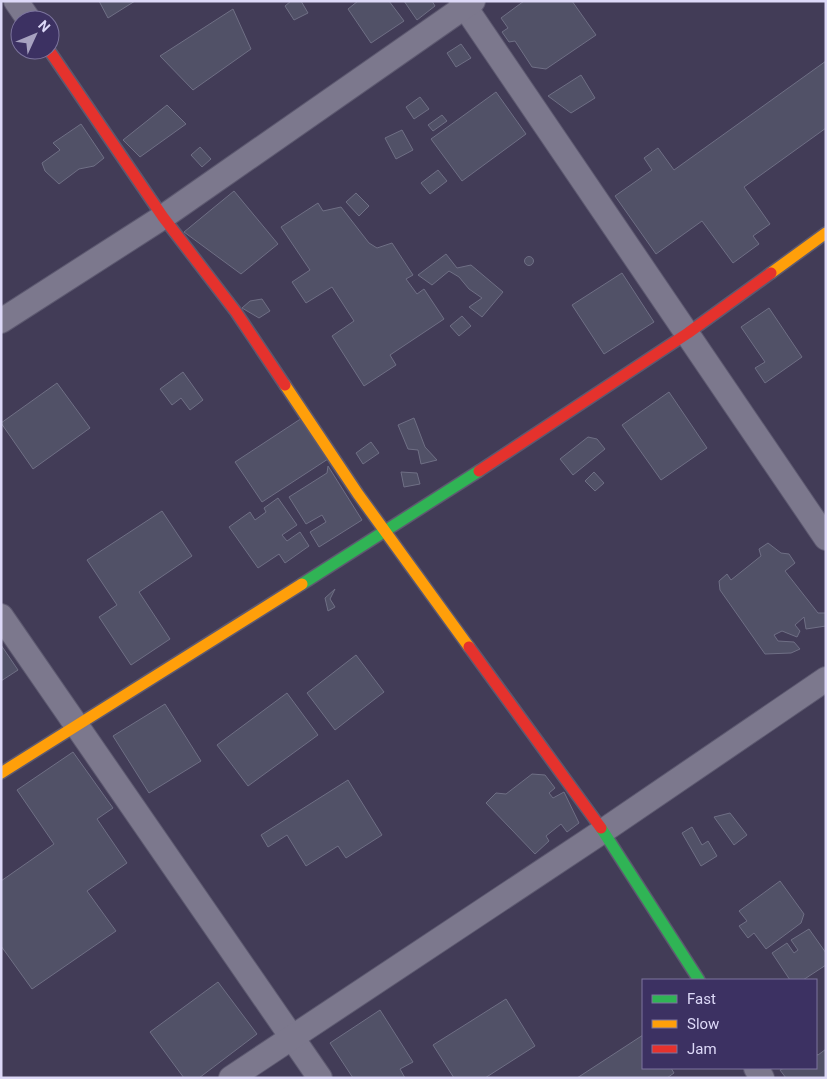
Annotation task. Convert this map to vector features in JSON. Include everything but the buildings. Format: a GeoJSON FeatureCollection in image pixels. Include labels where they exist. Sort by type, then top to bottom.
{"type":"FeatureCollection","features":[{"type":"Feature","properties":{"kind":"street"},"geometry":{"type":"LineString","coordinates":[[1,321],[163,217],[466,3],[826,538]]}},
{"type":"Feature","properties":{"kind":"street"},"geometry":{"type":"LineString","coordinates":[[56,60],[163,217],[236,312],[358,494],[603,831],[698,979]]}},
{"type":"Feature","properties":{"kind":"street"},"geometry":{"type":"LineString","coordinates":[[1,773],[386,532],[688,333],[826,233]]}},
{"type":"Feature","properties":{"kind":"street"},"geometry":{"type":"LineString","coordinates":[[1,616],[320,1078]]}},
{"type":"Feature","properties":{"kind":"street"},"geometry":{"type":"LineString","coordinates":[[231,1078],[291,1036],[603,831],[826,679]]}},
{"type":"Feature","properties":{"kind":"traffic: fast"},"geometry":{"type":"LineString","coordinates":[[302,584],[479,471]]}},
{"type":"Feature","properties":{"kind":"traffic: fast"},"geometry":{"type":"LineString","coordinates":[[601,828],[698,979]]}},
{"type":"Feature","properties":{"kind":"traffic: slow"},"geometry":{"type":"LineString","coordinates":[[771,273],[826,233]]}},
{"type":"Feature","properties":{"kind":"traffic: slow"},"geometry":{"type":"LineString","coordinates":[[285,385],[358,494],[469,647]]}},
{"type":"Feature","properties":{"kind":"traffic: slow"},"geometry":{"type":"LineString","coordinates":[[1,773],[302,584]]}},
{"type":"Feature","properties":{"kind":"traffic: jam"},"geometry":{"type":"LineString","coordinates":[[56,60],[163,217],[236,312],[285,385]]}},
{"type":"Feature","properties":{"kind":"traffic: jam"},"geometry":{"type":"LineString","coordinates":[[479,471],[688,333],[771,273]]}},
{"type":"Feature","properties":{"kind":"traffic: jam"},"geometry":{"type":"LineString","coordinates":[[469,647],[601,828]]}}]}
